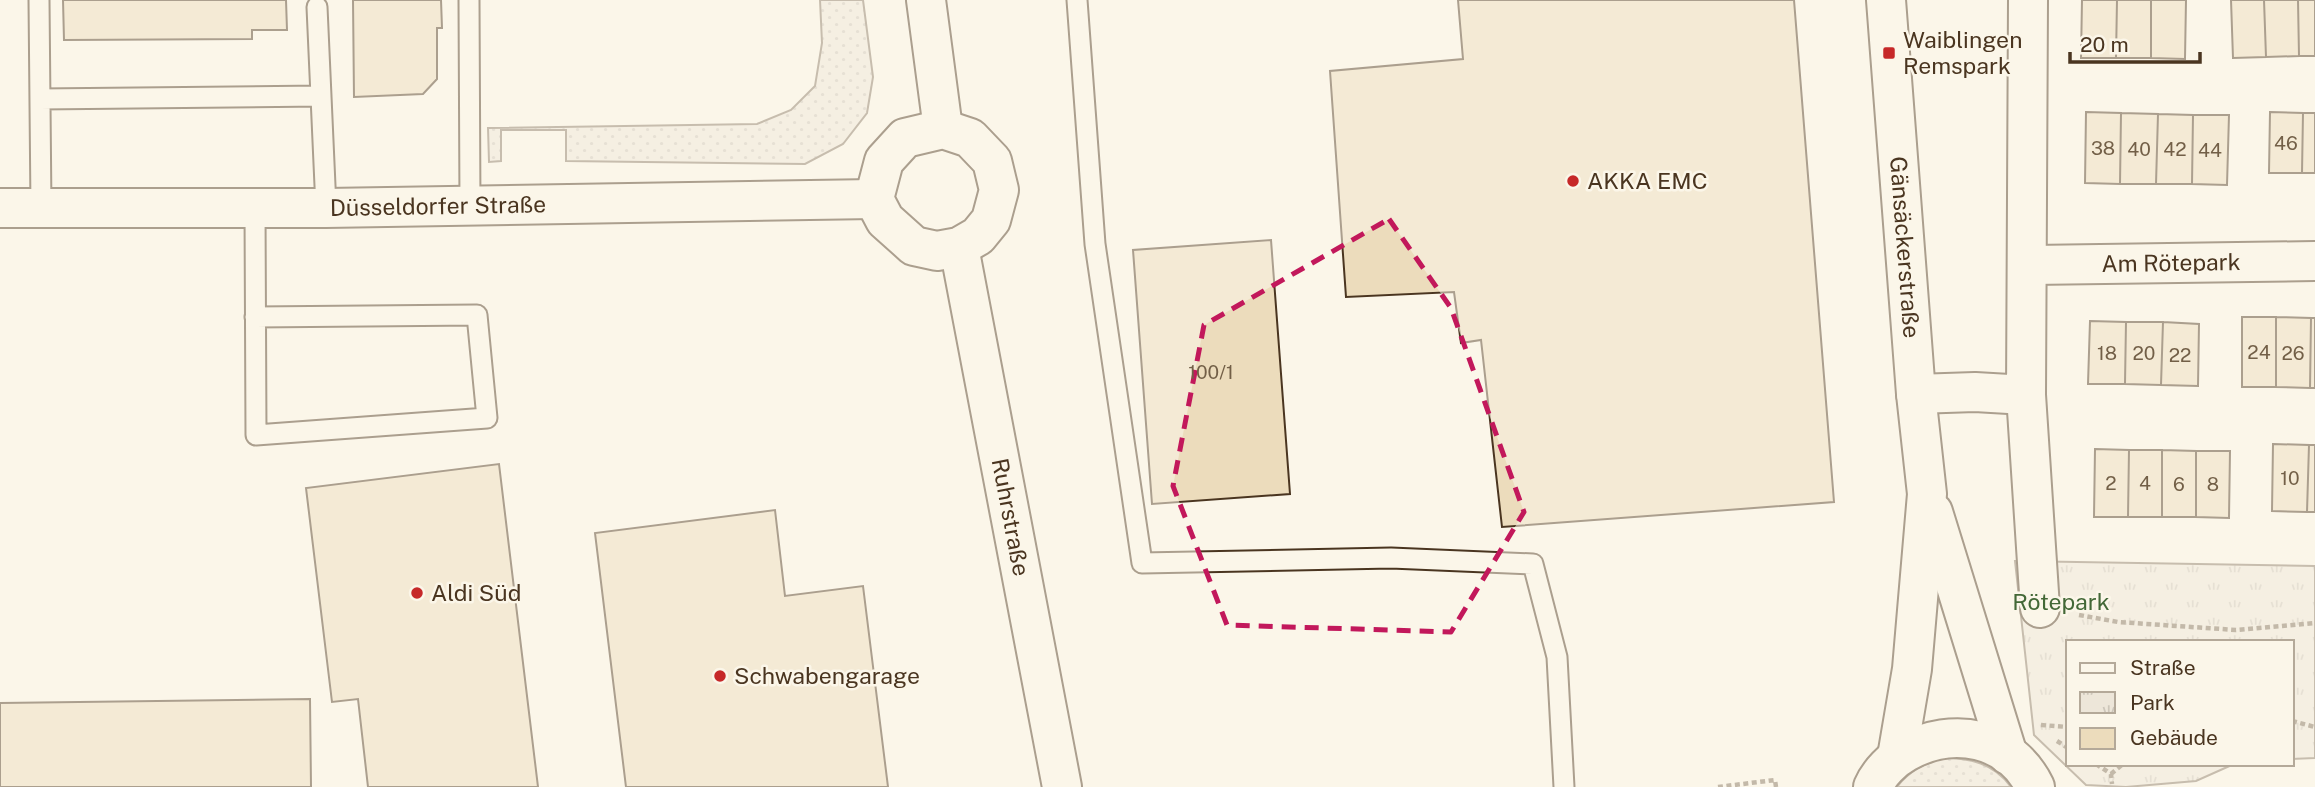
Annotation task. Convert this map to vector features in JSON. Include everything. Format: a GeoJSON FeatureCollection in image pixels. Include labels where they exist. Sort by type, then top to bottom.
{"type":"FeatureCollection","features":[{"type":"Feature","properties":{"kind":"street"},"geometry":{"type":"LineString","coordinates":[[926,0],[943,129]]}},
{"type":"Feature","properties":{"kind":"street","name":"Gänsäckerstraße"},"geometry":{"type":"LineString","coordinates":[[1886,0],[1916,394],[1927,494],[1912,668],[1897,757]]}},
{"type":"Feature","properties":{"kind":"street"},"geometry":{"type":"LineString","coordinates":[[2028,0],[2026,395],[2040,608]]}},
{"type":"Feature","properties":{"kind":"street"},"geometry":{"type":"LineString","coordinates":[[943,129],[970,138],[992,161],[999,190],[991,220],[978,236],[959,247],[937,251],[914,246],[885,220],[874,199],[884,161],[905,138],[943,129]]}},
{"type":"Feature","properties":{"kind":"street","name":"Düsseldorfer Straße"},"geometry":{"type":"LineString","coordinates":[[0,208],[326,208],[874,199]]}},
{"type":"Feature","properties":{"kind":"street","name":"Ruhrstraße"},"geometry":{"type":"LineString","coordinates":[[959,247],[1062,787]]}},
{"type":"Feature","properties":{"kind":"street","name":"Am Rötepark"},"geometry":{"type":"LineString","coordinates":[[2027,265],[2315,261]]}},
{"type":"Feature","properties":{"kind":"street"},"geometry":{"type":"LineString","coordinates":[[1916,394],[1975,391],[2026,395]]}},
{"type":"Feature","properties":{"kind":"street","name":"Gänsäckerstraße"},"geometry":{"type":"LineString","coordinates":[[1927,494],[2030,766]]}},
{"type":"Feature","properties":{"kind":"street"},"geometry":{"type":"LineString","coordinates":[[1873,787],[1897,757],[1924,742],[1947,737],[1983,741],[2030,766]]}},
{"type":"Feature","properties":{"kind":"lane"},"geometry":{"type":"LineString","coordinates":[[39,0],[41,208]]}},
{"type":"Feature","properties":{"kind":"lane"},"geometry":{"type":"LineString","coordinates":[[469,0],[470,206]]}},
{"type":"Feature","properties":{"kind":"lane"},"geometry":{"type":"LineString","coordinates":[[1077,0],[1095,244],[1142,564],[1391,558],[1533,564],[1557,657],[1564,787]]}},
{"type":"Feature","properties":{"kind":"lane"},"geometry":{"type":"LineString","coordinates":[[317,7],[326,208]]}},
{"type":"Feature","properties":{"kind":"lane"},"geometry":{"type":"LineString","coordinates":[[40,99],[321,96]]}},
{"type":"Feature","properties":{"kind":"lane"},"geometry":{"type":"LineString","coordinates":[[255,208],[256,435],[487,418],[477,315],[256,317]]}},
{"type":"Feature","properties":{"kind":"path"},"geometry":{"type":"LineString","coordinates":[[2040,608],[2118,622],[2236,630],[2315,624]]}},
{"type":"Feature","properties":{"kind":"path"},"geometry":{"type":"LineString","coordinates":[[2294,722],[2315,727]]}},
{"type":"Feature","properties":{"kind":"path"},"geometry":{"type":"LineString","coordinates":[[2030,766],[2066,729]]}},
{"type":"Feature","properties":{"kind":"path"},"geometry":{"type":"LineString","coordinates":[[2099,766],[2111,774]]}},
{"type":"Feature","properties":{"kind":"path"},"geometry":{"type":"LineString","coordinates":[[2111,774],[2121,766]]}},
{"type":"Feature","properties":{"kind":"path"},"geometry":{"type":"LineString","coordinates":[[2111,774],[2112,784]]}},
{"type":"Feature","properties":{"kind":"path"},"geometry":{"type":"LineString","coordinates":[[1718,787],[1775,780],[1776,787]]}},
{"type":"Feature","properties":{"kind":"highlighted area"},"geometry":{"type":"Polygon","coordinates":[[[1389,219],[1451,308],[1524,512],[1451,632],[1227,625],[1173,486],[1204,325],[1389,219]]]}},
{"type":"Feature","properties":{"kind":"green space"},"geometry":{"type":"Polygon","coordinates":[[[820,0],[863,0],[873,77],[867,113],[843,144],[805,164],[566,161],[566,130],[501,130],[501,161],[489,162],[488,128],[757,124],[791,110],[815,86],[822,43],[820,0]]]}},
{"type":"Feature","properties":{"kind":"green space","name":"Rötepark"},"geometry":{"type":"Polygon","coordinates":[[[2015,561],[2315,566],[2315,758],[2294,759],[2294,640],[2066,640],[2066,766],[2034,735],[2015,561]]]}},
{"type":"Feature","properties":{"kind":"green space"},"geometry":{"type":"Polygon","coordinates":[[[1943,758],[1963,759],[1989,767],[2011,787],[1897,787],[1917,769],[1943,758]]]}},
{"type":"Feature","properties":{"kind":"green space","name":"Rötepark"},"geometry":{"type":"Polygon","coordinates":[[[2066,766],[2230,766],[2196,781],[2126,787],[2086,785],[2066,766]]]}},
{"type":"Feature","properties":{"kind":"building"},"geometry":{"type":"Polygon","coordinates":[[[63,0],[286,0],[287,30],[252,30],[252,39],[64,40],[63,0]]]}},
{"type":"Feature","properties":{"kind":"building"},"geometry":{"type":"Polygon","coordinates":[[[353,0],[441,0],[442,28],[437,28],[437,79],[423,94],[354,97],[353,0]]]}},
{"type":"Feature","properties":{"kind":"building","name":"AKKA EMC"},"geometry":{"type":"Polygon","coordinates":[[[1458,0],[1794,0],[1834,502],[1502,527],[1481,340],[1461,343],[1454,292],[1346,297],[1330,71],[1463,59],[1458,0]]]}},
{"type":"Feature","properties":{"kind":"building"},"geometry":{"type":"Polygon","coordinates":[[[2082,0],[2117,0],[2116,58],[2081,58],[2082,0]]]}},
{"type":"Feature","properties":{"kind":"building"},"geometry":{"type":"Polygon","coordinates":[[[2117,0],[2151,0],[2151,58],[2116,58],[2117,0]]]}},
{"type":"Feature","properties":{"kind":"building"},"geometry":{"type":"Polygon","coordinates":[[[2151,0],[2186,0],[2185,59],[2151,58],[2151,0]]]}},
{"type":"Feature","properties":{"kind":"building"},"geometry":{"type":"Polygon","coordinates":[[[2231,0],[2264,0],[2266,57],[2233,58],[2231,0]]]}},
{"type":"Feature","properties":{"kind":"building"},"geometry":{"type":"Polygon","coordinates":[[[2264,0],[2298,0],[2299,56],[2266,57],[2264,0]]]}},
{"type":"Feature","properties":{"kind":"building"},"geometry":{"type":"Polygon","coordinates":[[[2298,0],[2315,0],[2315,56],[2299,56],[2298,0]]]}},
{"type":"Feature","properties":{"kind":"building"},"geometry":{"type":"Polygon","coordinates":[[[2086,112],[2121,113],[2120,184],[2085,183],[2086,112]]]}},
{"type":"Feature","properties":{"kind":"building"},"geometry":{"type":"Polygon","coordinates":[[[2270,112],[2303,113],[2302,173],[2269,173],[2270,112]]]}},
{"type":"Feature","properties":{"kind":"building"},"geometry":{"type":"Polygon","coordinates":[[[2121,113],[2158,114],[2156,184],[2120,184],[2121,113]]]}},
{"type":"Feature","properties":{"kind":"building"},"geometry":{"type":"Polygon","coordinates":[[[2303,113],[2315,113],[2315,173],[2302,173],[2303,113]]]}},
{"type":"Feature","properties":{"kind":"building"},"geometry":{"type":"Polygon","coordinates":[[[2158,114],[2193,115],[2192,184],[2156,184],[2158,114]]]}},
{"type":"Feature","properties":{"kind":"building"},"geometry":{"type":"Polygon","coordinates":[[[2193,115],[2229,115],[2227,185],[2192,184],[2193,115]]]}},
{"type":"Feature","properties":{"kind":"building"},"geometry":{"type":"Polygon","coordinates":[[[1271,240],[1290,494],[1152,504],[1133,250],[1271,240]]]}},
{"type":"Feature","properties":{"kind":"building"},"geometry":{"type":"Polygon","coordinates":[[[2242,317],[2276,317],[2276,387],[2242,387],[2242,317]]]}},
{"type":"Feature","properties":{"kind":"building"},"geometry":{"type":"Polygon","coordinates":[[[2276,317],[2311,318],[2310,388],[2276,387],[2276,317]]]}},
{"type":"Feature","properties":{"kind":"building"},"geometry":{"type":"Polygon","coordinates":[[[2311,318],[2315,318],[2315,388],[2310,388],[2311,318]]]}},
{"type":"Feature","properties":{"kind":"building"},"geometry":{"type":"Polygon","coordinates":[[[2090,321],[2126,322],[2125,384],[2088,384],[2090,321]]]}},
{"type":"Feature","properties":{"kind":"building"},"geometry":{"type":"Polygon","coordinates":[[[2126,322],[2163,322],[2161,385],[2125,384],[2126,322]]]}},
{"type":"Feature","properties":{"kind":"building"},"geometry":{"type":"Polygon","coordinates":[[[2163,322],[2199,324],[2198,386],[2161,385],[2163,322]]]}},
{"type":"Feature","properties":{"kind":"building"},"geometry":{"type":"Polygon","coordinates":[[[2273,444],[2309,445],[2307,512],[2272,511],[2273,444]]]}},
{"type":"Feature","properties":{"kind":"building"},"geometry":{"type":"Polygon","coordinates":[[[2309,445],[2315,445],[2315,512],[2307,512],[2309,445]]]}},
{"type":"Feature","properties":{"kind":"building"},"geometry":{"type":"Polygon","coordinates":[[[2095,449],[2129,450],[2128,517],[2094,517],[2095,449]]]}},
{"type":"Feature","properties":{"kind":"building"},"geometry":{"type":"Polygon","coordinates":[[[2129,450],[2162,450],[2162,517],[2128,517],[2129,450]]]}},
{"type":"Feature","properties":{"kind":"building"},"geometry":{"type":"Polygon","coordinates":[[[2162,450],[2196,451],[2196,517],[2162,517],[2162,450]]]}},
{"type":"Feature","properties":{"kind":"building"},"geometry":{"type":"Polygon","coordinates":[[[2196,451],[2230,451],[2229,518],[2196,517],[2196,451]]]}},
{"type":"Feature","properties":{"kind":"building","name":"Aldi Süd"},"geometry":{"type":"Polygon","coordinates":[[[499,464],[538,787],[368,787],[358,699],[332,702],[306,488],[499,464]]]}},
{"type":"Feature","properties":{"kind":"building"},"geometry":{"type":"Polygon","coordinates":[[[775,510],[785,596],[863,586],[888,787],[626,787],[595,533],[775,510]]]}},
{"type":"Feature","properties":{"kind":"building"},"geometry":{"type":"Polygon","coordinates":[[[310,699],[311,787],[0,787],[0,703],[310,699]]]}},
{"type":"Feature","properties":{"kind":"place","name":"Waiblingen Remspark"},"geometry":{"type":"Point","coordinates":[1889,53]}},
{"type":"Feature","properties":{"kind":"place","name":"AKKA EMC"},"geometry":{"type":"Point","coordinates":[1573,181]}},
{"type":"Feature","properties":{"kind":"place","name":"Aldi Süd"},"geometry":{"type":"Point","coordinates":[417,593]}},
{"type":"Feature","properties":{"kind":"place","name":"Schwabengarage"},"geometry":{"type":"Point","coordinates":[720,676]}}]}
